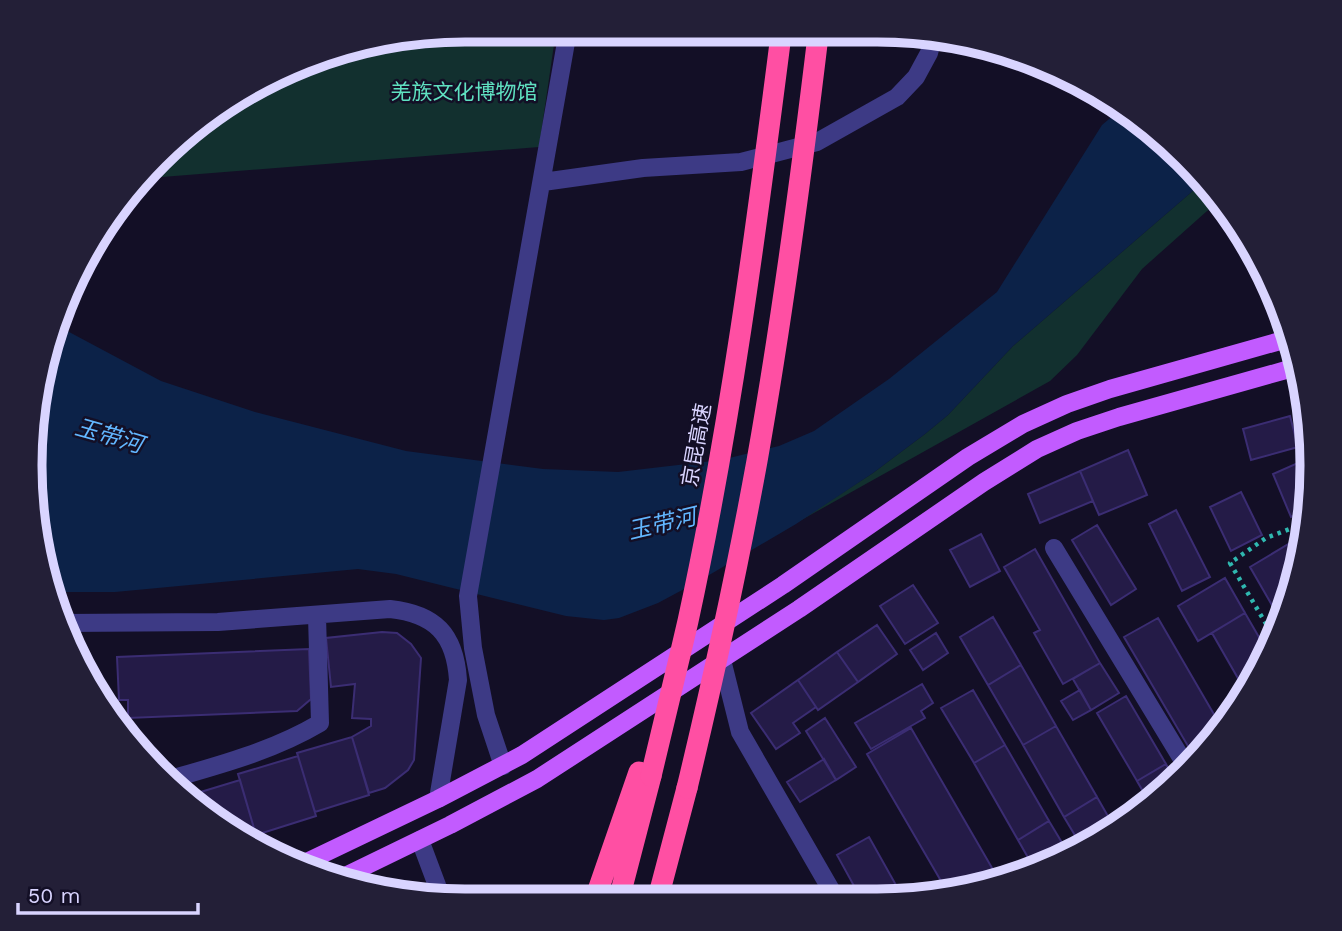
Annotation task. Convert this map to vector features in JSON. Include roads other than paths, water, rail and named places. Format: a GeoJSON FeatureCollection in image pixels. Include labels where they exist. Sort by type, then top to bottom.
{"type":"FeatureCollection","features":[{"type":"Feature","properties":{"kind":"highway","name":"京昆高速"},"geometry":{"type":"LineString","coordinates":[[645,774],[677,630],[693,594],[720,454],[780,42]]}},
{"type":"Feature","properties":{"kind":"highway"},"geometry":{"type":"LineString","coordinates":[[660,889],[724,629],[757,461],[803,156],[817,42]]}},
{"type":"Feature","properties":{"kind":"highway"},"geometry":{"type":"LineString","coordinates":[[621,889],[645,774]]}},
{"type":"Feature","properties":{"kind":"highway"},"geometry":{"type":"LineString","coordinates":[[599,889],[645,774]]}},
{"type":"Feature","properties":{"kind":"highway"},"geometry":{"type":"LineString","coordinates":[[669,889],[687,788]]}},
{"type":"Feature","properties":{"kind":"main road"},"geometry":{"type":"LineString","coordinates":[[311,860],[503,766],[783,585],[968,457],[1024,424],[1067,404],[1110,389],[1282,341]]}},
{"type":"Feature","properties":{"kind":"main road"},"geometry":{"type":"LineString","coordinates":[[351,873],[537,779],[722,660],[1037,449],[1077,431],[1119,417],[1289,369]]}},
{"type":"Feature","properties":{"kind":"street"},"geometry":{"type":"LineString","coordinates":[[503,766],[486,715],[473,648],[468,596],[566,42]]}},
{"type":"Feature","properties":{"kind":"street"},"geometry":{"type":"LineString","coordinates":[[543,182],[643,168],[741,162],[817,142],[897,97],[916,77],[931,46]]}},
{"type":"Feature","properties":{"kind":"street"},"geometry":{"type":"LineString","coordinates":[[1054,548],[1182,759]]}},
{"type":"Feature","properties":{"kind":"street"},"geometry":{"type":"LineString","coordinates":[[72,623],[218,622],[390,609],[408,611],[429,619],[440,627],[446,636],[457,667],[458,680],[438,799]]}},
{"type":"Feature","properties":{"kind":"street"},"geometry":{"type":"LineString","coordinates":[[178,777],[248,756],[320,723],[317,616]]}},
{"type":"Feature","properties":{"kind":"street"},"geometry":{"type":"LineString","coordinates":[[722,660],[740,732],[831,889]]}},
{"type":"Feature","properties":{"kind":"street"},"geometry":{"type":"LineString","coordinates":[[420,840],[438,888]]}},
{"type":"Feature","properties":{"kind":"water","name":"玉带河"},"geometry":{"type":"Polygon","coordinates":[[[1114,115],[1156,147],[1196,188],[1013,346],[948,415],[925,434],[873,473],[796,524],[658,603],[619,618],[604,620],[566,616],[396,574],[358,569],[115,592],[61,592],[50,548],[42,466],[50,383],[64,329],[161,381],[255,412],[406,451],[543,469],[618,472],[721,460],[779,446],[814,431],[889,379],[997,292],[1102,125],[1114,115]]]}},
{"type":"Feature","properties":{"kind":"park label","name":"羌族文化博物馆"},"geometry":{"type":"Point","coordinates":[464,91]}}]}
